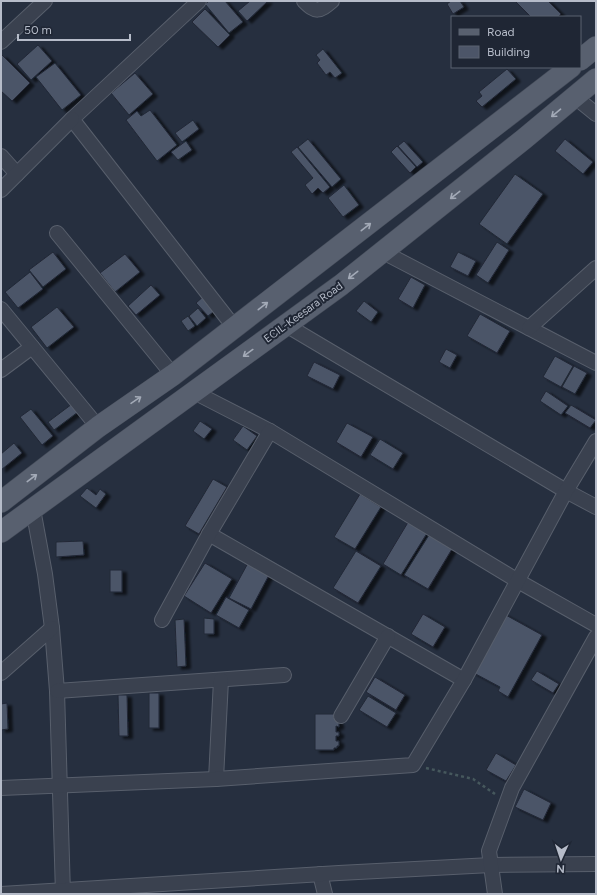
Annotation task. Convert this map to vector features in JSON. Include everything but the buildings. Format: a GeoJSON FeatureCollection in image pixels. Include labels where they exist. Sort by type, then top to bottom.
{"type":"FeatureCollection","features":[{"type":"Feature","properties":{"kind":"main road"},"geometry":{"type":"LineString","coordinates":[[581,59],[596,47]]}},
{"type":"Feature","properties":{"kind":"main road"},"geometry":{"type":"LineString","coordinates":[[1,502],[98,427],[173,375],[570,68]]}},
{"type":"Feature","properties":{"kind":"main road","name":"ECIL-Keesara Road"},"geometry":{"type":"LineString","coordinates":[[1,532],[340,285],[524,140],[596,79]]}},
{"type":"Feature","properties":{"kind":"street"},"geometry":{"type":"LineString","coordinates":[[1,42],[45,1]]}},
{"type":"Feature","properties":{"kind":"street"},"geometry":{"type":"LineString","coordinates":[[1,190],[72,120],[198,1]]}},
{"type":"Feature","properties":{"kind":"street"},"geometry":{"type":"LineString","coordinates":[[304,1],[311,8],[317,10],[322,9],[332,1]]}},
{"type":"Feature","properties":{"kind":"street"},"geometry":{"type":"LineString","coordinates":[[575,97],[596,114]]}},
{"type":"Feature","properties":{"kind":"street"},"geometry":{"type":"LineString","coordinates":[[72,120],[234,328]]}},
{"type":"Feature","properties":{"kind":"street"},"geometry":{"type":"LineString","coordinates":[[1,156],[17,174]]}},
{"type":"Feature","properties":{"kind":"street"},"geometry":{"type":"LineString","coordinates":[[57,233],[173,375]]}},
{"type":"Feature","properties":{"kind":"street"},"geometry":{"type":"LineString","coordinates":[[383,252],[596,362]]}},
{"type":"Feature","properties":{"kind":"street"},"geometry":{"type":"LineString","coordinates":[[529,328],[596,268]]}},
{"type":"Feature","properties":{"kind":"street"},"geometry":{"type":"LineString","coordinates":[[1,309],[98,427]]}},
{"type":"Feature","properties":{"kind":"street"},"geometry":{"type":"LineString","coordinates":[[286,325],[566,491],[596,507]]}},
{"type":"Feature","properties":{"kind":"street"},"geometry":{"type":"LineString","coordinates":[[1,370],[32,347]]}},
{"type":"Feature","properties":{"kind":"street"},"geometry":{"type":"LineString","coordinates":[[194,392],[270,431],[518,581],[596,625]]}},
{"type":"Feature","properties":{"kind":"street"},"geometry":{"type":"LineString","coordinates":[[162,620],[209,534],[270,431]]}},
{"type":"Feature","properties":{"kind":"street"},"geometry":{"type":"LineString","coordinates":[[1,788],[216,779],[413,765],[464,680],[566,491],[596,441]]}},
{"type":"Feature","properties":{"kind":"street"},"geometry":{"type":"LineString","coordinates":[[33,509],[45,574],[52,628],[57,691],[63,892]]}},
{"type":"Feature","properties":{"kind":"street"},"geometry":{"type":"LineString","coordinates":[[209,534],[464,680]]}},
{"type":"Feature","properties":{"kind":"street"},"geometry":{"type":"LineString","coordinates":[[1,672],[52,628]]}},
{"type":"Feature","properties":{"kind":"street"},"geometry":{"type":"LineString","coordinates":[[342,716],[388,636]]}},
{"type":"Feature","properties":{"kind":"street"},"geometry":{"type":"LineString","coordinates":[[495,894],[490,851],[512,788],[596,637]]}},
{"type":"Feature","properties":{"kind":"street"},"geometry":{"type":"LineString","coordinates":[[57,691],[284,675]]}},
{"type":"Feature","properties":{"kind":"street"},"geometry":{"type":"LineString","coordinates":[[216,779],[221,680]]}},
{"type":"Feature","properties":{"kind":"street"},"geometry":{"type":"LineString","coordinates":[[1,894],[63,892],[320,874],[491,865],[596,864]]}},
{"type":"Feature","properties":{"kind":"street"},"geometry":{"type":"LineString","coordinates":[[320,874],[325,894]]}},
{"type":"Feature","properties":{"kind":"path"},"geometry":{"type":"LineString","coordinates":[[413,765],[473,779],[484,785],[507,803]]}}]}
